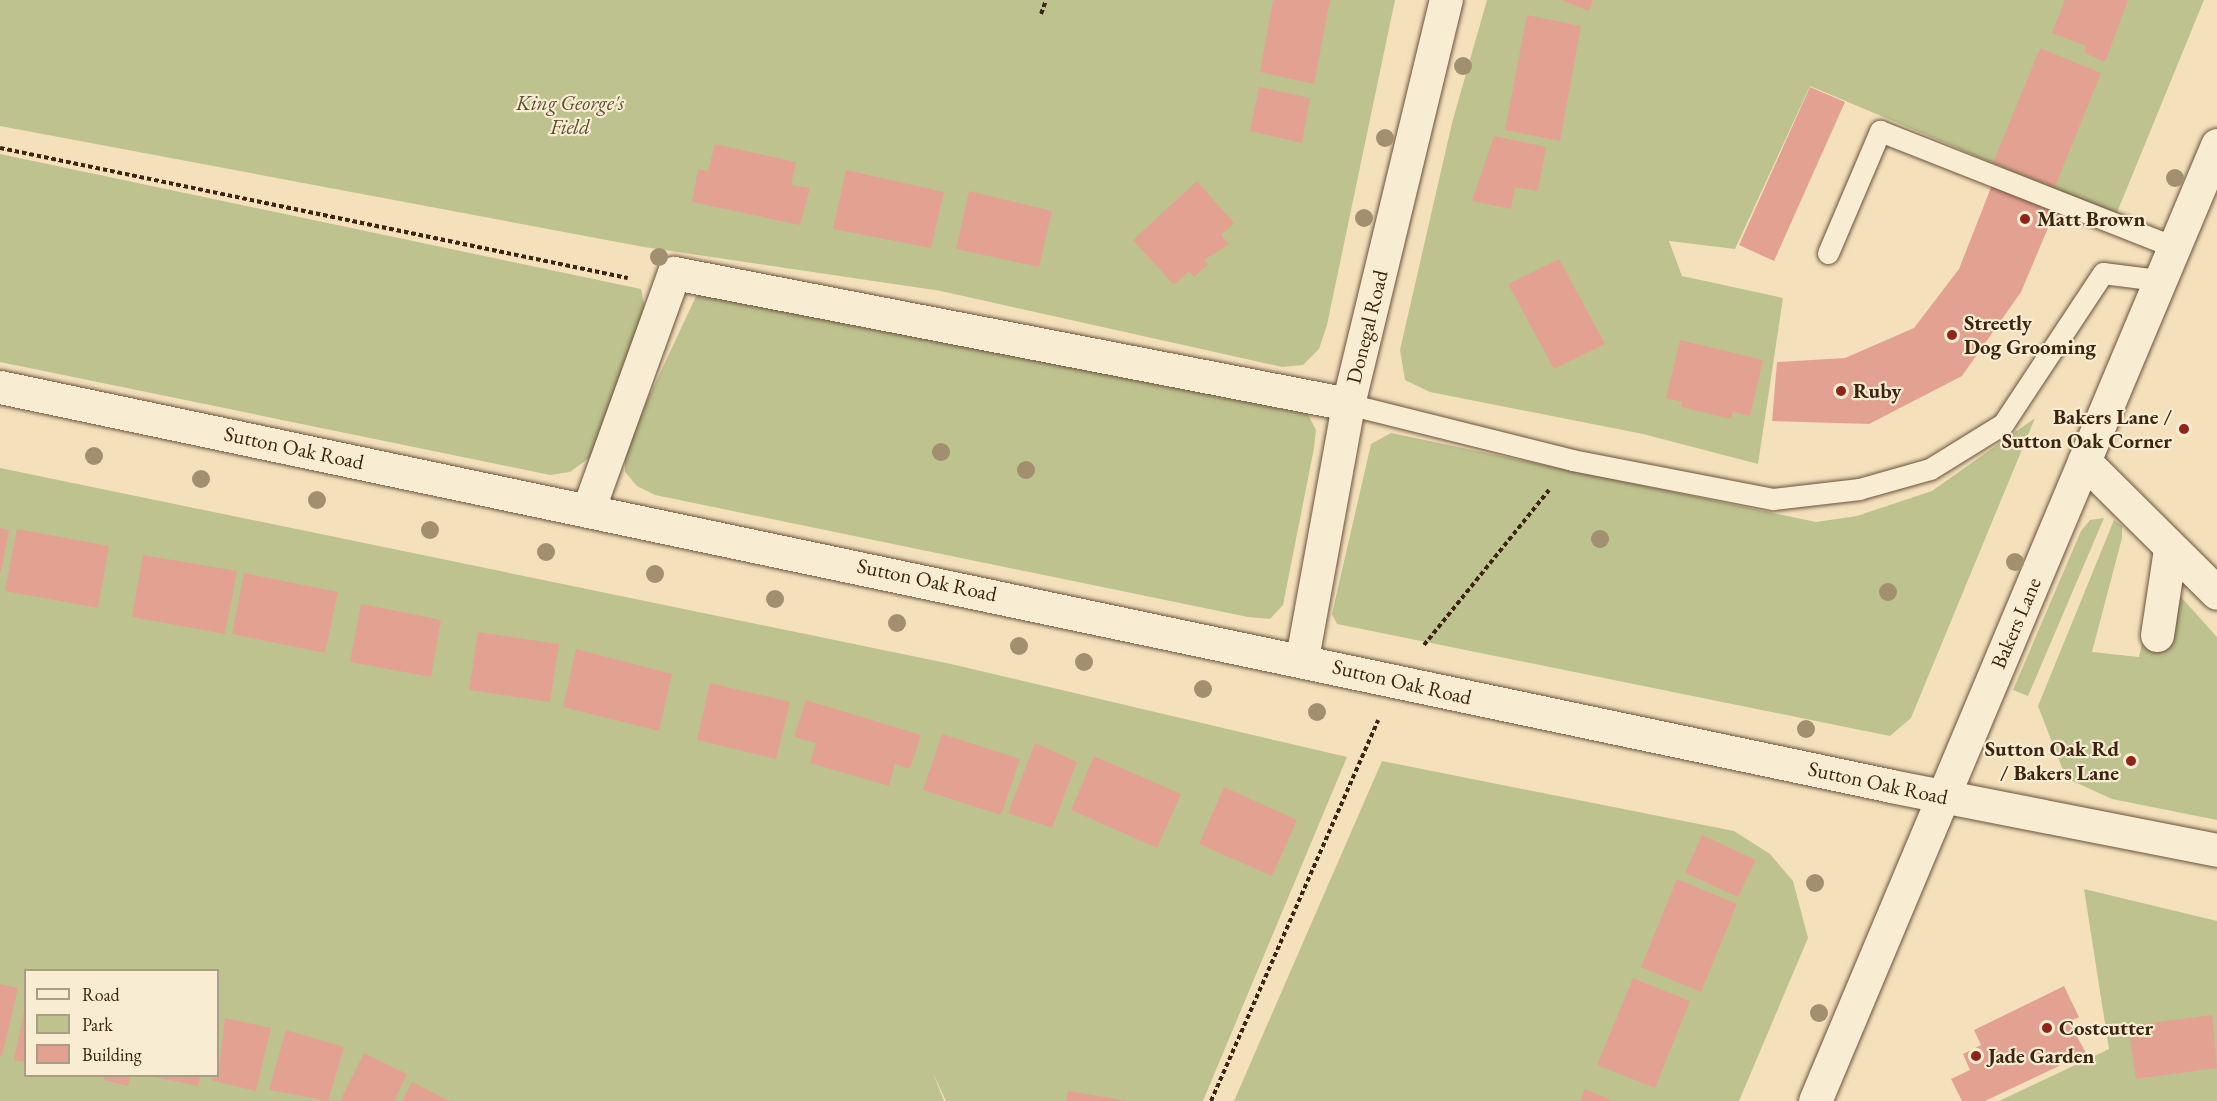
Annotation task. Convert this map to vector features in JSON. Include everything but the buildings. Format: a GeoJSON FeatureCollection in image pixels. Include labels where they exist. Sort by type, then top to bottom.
{"type":"FeatureCollection","features":[{"type":"Feature","properties":{"kind":"street","name":"Donegal Road"},"geometry":{"type":"LineString","coordinates":[[1302,658],[1348,404],[1446,0]]}},
{"type":"Feature","properties":{"kind":"street","name":"Bakers Lane"},"geometry":{"type":"LineString","coordinates":[[1815,1101],[2084,462],[2158,280],[2175,247],[2217,145]]}},
{"type":"Feature","properties":{"kind":"street"},"geometry":{"type":"LineString","coordinates":[[588,510],[674,273],[1348,404]]}},
{"type":"Feature","properties":{"kind":"street","name":"Sutton Oak Road"},"geometry":{"type":"LineString","coordinates":[[0,387],[1302,658],[1395,682],[1942,797],[2217,850]]}},
{"type":"Feature","properties":{"kind":"street"},"geometry":{"type":"LineString","coordinates":[[2084,462],[2217,593]]}},
{"type":"Feature","properties":{"kind":"street"},"geometry":{"type":"LineString","coordinates":[[2157,635],[2170,549]]}},
{"type":"Feature","properties":{"kind":"lane"},"geometry":{"type":"LineString","coordinates":[[1828,253],[1880,131],[2175,247]]}},
{"type":"Feature","properties":{"kind":"lane"},"geometry":{"type":"LineString","coordinates":[[1348,404],[1572,460],[1773,499],[1859,489],[1930,470],[2002,424],[2103,273],[2158,280]]}},
{"type":"Feature","properties":{"kind":"path"},"geometry":{"type":"LineString","coordinates":[[1041,14],[1046,0]]}},
{"type":"Feature","properties":{"kind":"path"},"geometry":{"type":"LineString","coordinates":[[0,148],[630,279],[674,273]]}},
{"type":"Feature","properties":{"kind":"path"},"geometry":{"type":"LineString","coordinates":[[1211,1101],[1395,682],[1572,460]]}},
{"type":"Feature","properties":{"kind":"green space","name":"King George's Field"},"geometry":{"type":"Polygon","coordinates":[[[0,0],[1395,0],[1327,325],[1319,349],[1303,365],[1282,367],[941,291],[644,247],[0,126],[0,0]]]}},
{"type":"Feature","properties":{"kind":"green space"},"geometry":{"type":"Polygon","coordinates":[[[1487,0],[2204,0],[2116,215],[1810,86],[1735,249],[1669,241],[1682,276],[1783,298],[1758,464],[1643,434],[1430,392],[1405,380],[1400,350],[1452,123],[1487,0]]]}},
{"type":"Feature","properties":{"kind":"green space"},"geometry":{"type":"Polygon","coordinates":[[[0,154],[641,289],[647,319],[593,455],[570,472],[550,475],[0,362],[0,154]]]}},
{"type":"Feature","properties":{"kind":"green space"},"geometry":{"type":"Polygon","coordinates":[[[699,290],[1308,414],[1316,430],[1314,448],[1283,605],[1270,619],[1248,617],[655,495],[637,486],[625,472],[625,448],[699,290]]]}},
{"type":"Feature","properties":{"kind":"green space"},"geometry":{"type":"Polygon","coordinates":[[[2035,418],[1911,718],[1890,736],[1337,624],[1332,614],[1371,444],[1391,433],[1816,522],[1857,516],[1932,491],[2035,418]]]}},
{"type":"Feature","properties":{"kind":"green space"},"geometry":{"type":"Polygon","coordinates":[[[0,468],[951,664],[1347,757],[1203,1101],[946,1101],[933,1073],[944,1101],[0,1101],[0,468]]]}},
{"type":"Feature","properties":{"kind":"green space"},"geometry":{"type":"Polygon","coordinates":[[[2104,518],[2028,696],[2013,690],[2081,531],[2090,520],[2104,518]]]}},
{"type":"Feature","properties":{"kind":"green space"},"geometry":{"type":"Polygon","coordinates":[[[2114,520],[2122,526],[2122,538],[2092,652],[2139,657],[2149,612],[2171,597],[2181,597],[2217,637],[2217,820],[2112,799],[2066,778],[2038,706],[2114,520]]]}},
{"type":"Feature","properties":{"kind":"green space"},"geometry":{"type":"Polygon","coordinates":[[[1382,761],[1734,831],[1770,854],[1793,881],[1808,938],[1739,1101],[1234,1101],[1382,761]]]}},
{"type":"Feature","properties":{"kind":"green space"},"geometry":{"type":"Polygon","coordinates":[[[2084,889],[2217,921],[2217,1101],[1999,1101],[2109,1049],[2084,889]]]}},
{"type":"Feature","properties":{"kind":"place","name":"Matt Brown"},"geometry":{"type":"Point","coordinates":[2025,219]}},
{"type":"Feature","properties":{"kind":"place","name":"Streetly Dog Grooming"},"geometry":{"type":"Point","coordinates":[1952,335]}},
{"type":"Feature","properties":{"kind":"place","name":"Ruby"},"geometry":{"type":"Point","coordinates":[1841,391]}},
{"type":"Feature","properties":{"kind":"place","name":"Bakers Lane / Sutton Oak Corner"},"geometry":{"type":"Point","coordinates":[2184,429]}},
{"type":"Feature","properties":{"kind":"place","name":"Sutton Oak Rd / Bakers Lane"},"geometry":{"type":"Point","coordinates":[2131,761]}},
{"type":"Feature","properties":{"kind":"place","name":"Costcutter"},"geometry":{"type":"Point","coordinates":[2047,1028]}},
{"type":"Feature","properties":{"kind":"place","name":"Jade Garden"},"geometry":{"type":"Point","coordinates":[1976,1056]}}]}
